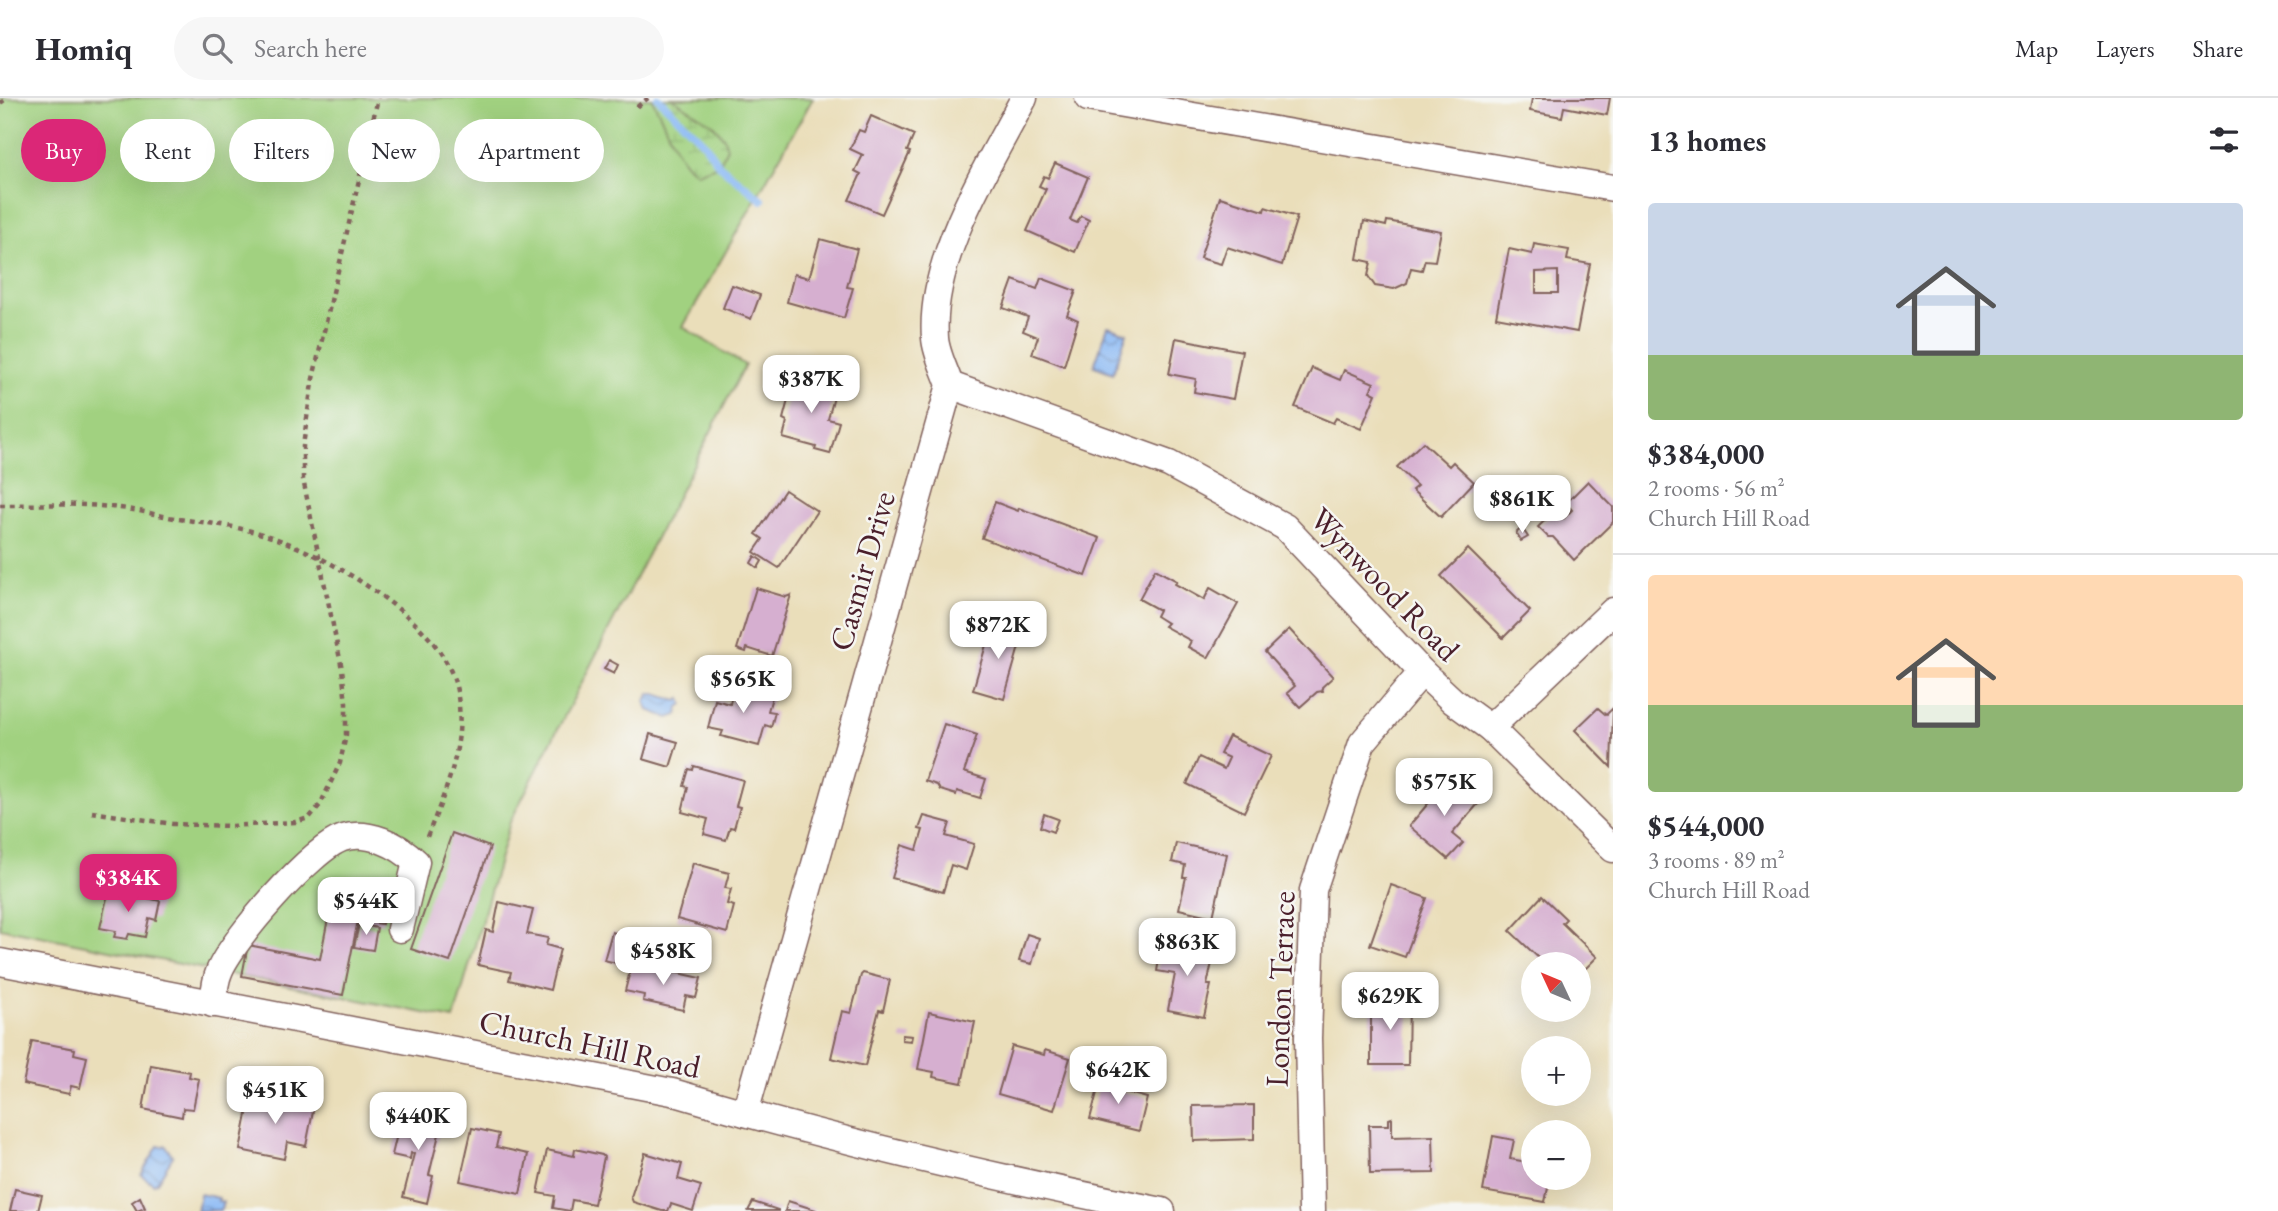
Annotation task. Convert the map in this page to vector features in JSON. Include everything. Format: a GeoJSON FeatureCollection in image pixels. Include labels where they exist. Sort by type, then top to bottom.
{"type":"FeatureCollection","features":[{"type":"Feature","properties":{"kind":"street"},"geometry":{"type":"LineString","coordinates":[[950,384],[935,340],[937,301],[949,246],[1024,98]]}},
{"type":"Feature","properties":{"kind":"street"},"geometry":{"type":"LineString","coordinates":[[1088,98],[1613,188]]}},
{"type":"Feature","properties":{"kind":"street","name":"Wynwood Road"},"geometry":{"type":"LineString","coordinates":[[950,384],[1169,464],[1285,527],[1422,672],[1453,701],[1490,728],[1613,849]]}},
{"type":"Feature","properties":{"kind":"street","name":"Casmir Drive"},"geometry":{"type":"LineString","coordinates":[[745,1113],[950,384]]}},
{"type":"Feature","properties":{"kind":"street"},"geometry":{"type":"LineString","coordinates":[[1490,728],[1613,611]]}},
{"type":"Feature","properties":{"kind":"street","name":"London Terrace"},"geometry":{"type":"LineString","coordinates":[[1312,1211],[1308,1038],[1312,890],[1362,743],[1422,672]]}},
{"type":"Feature","properties":{"kind":"street"},"geometry":{"type":"LineString","coordinates":[[213,1004],[218,972],[229,953],[277,894],[329,844],[345,837],[363,836],[391,844],[406,852],[416,862],[400,929]]}},
{"type":"Feature","properties":{"kind":"street","name":"Church Hill Road"},"geometry":{"type":"LineString","coordinates":[[0,962],[672,1092],[1027,1184],[1162,1211]]}},
{"type":"Feature","properties":{"kind":"path"},"geometry":{"type":"LineString","coordinates":[[0,103],[8,98]]}},
{"type":"Feature","properties":{"kind":"path"},"geometry":{"type":"LineString","coordinates":[[92,812],[173,824],[230,826],[295,822],[309,818],[315,812],[341,763],[346,735],[342,669],[303,479],[303,446],[317,358],[378,98]]}},
{"type":"Feature","properties":{"kind":"path"},"geometry":{"type":"LineString","coordinates":[[637,107],[648,99]]}},
{"type":"Feature","properties":{"kind":"path"},"geometry":{"type":"LineString","coordinates":[[0,505],[110,506],[243,529],[297,547],[320,558],[374,590],[417,624],[432,641],[454,680],[460,713],[460,737],[449,783],[416,862]]}},
{"type":"Feature","properties":{"kind":"green space"},"geometry":{"type":"Polygon","coordinates":[[[0,98],[813,98],[683,327],[745,365],[510,822],[454,1019],[0,928],[0,98]]]}},
{"type":"Feature","properties":{"kind":"green space"},"geometry":{"type":"Polygon","coordinates":[[[651,98],[672,98],[712,124],[724,138],[727,148],[719,165],[697,173],[689,167],[676,150],[651,98]]]}},
{"type":"Feature","properties":{"kind":"water"},"geometry":{"type":"Polygon","coordinates":[[[1108,326],[1127,333],[1113,373],[1094,366],[1108,326]]]}},
{"type":"Feature","properties":{"kind":"water"},"geometry":{"type":"Polygon","coordinates":[[[650,694],[677,701],[681,699],[683,704],[677,715],[669,718],[648,710],[645,701],[650,694]]]}},
{"type":"Feature","properties":{"kind":"water"},"geometry":{"type":"Polygon","coordinates":[[[165,1145],[173,1156],[154,1184],[141,1175],[158,1146],[165,1145]]]}},
{"type":"Feature","properties":{"kind":"water"},"geometry":{"type":"Polygon","coordinates":[[[200,1194],[219,1198],[218,1201],[223,1202],[221,1210],[197,1211],[200,1194]]]}},
{"type":"Feature","properties":{"kind":"building"},"geometry":{"type":"Polygon","coordinates":[[[1532,98],[1610,98],[1607,115],[1564,107],[1562,117],[1530,111],[1532,98]]]}},
{"type":"Feature","properties":{"kind":"building"},"geometry":{"type":"Polygon","coordinates":[[[871,116],[914,135],[907,151],[910,152],[882,214],[849,200],[861,174],[855,171],[863,155],[850,149],[859,130],[864,132],[871,116]]]}},
{"type":"Feature","properties":{"kind":"building"},"geometry":{"type":"Polygon","coordinates":[[[1055,163],[1088,177],[1070,220],[1077,223],[1081,216],[1089,220],[1075,252],[1027,231],[1046,189],[1039,186],[1044,176],[1048,178],[1055,163]]]}},
{"type":"Feature","properties":{"kind":"building"},"geometry":{"type":"Polygon","coordinates":[[[1220,197],[1264,211],[1265,207],[1297,217],[1282,265],[1227,247],[1221,264],[1200,258],[1220,197]]]}},
{"type":"Feature","properties":{"kind":"building"},"geometry":{"type":"Polygon","coordinates":[[[1364,221],[1386,226],[1387,221],[1441,231],[1435,261],[1425,260],[1422,270],[1411,268],[1407,283],[1394,289],[1375,286],[1368,276],[1371,262],[1357,259],[1364,221]]]}},
{"type":"Feature","properties":{"kind":"building"},"geometry":{"type":"Polygon","coordinates":[[[820,239],[857,249],[847,287],[853,288],[844,318],[787,302],[794,274],[809,278],[820,239]]]}},
{"type":"Feature","properties":{"kind":"building"},"geometry":{"type":"Polygon","coordinates":[[[1534,244],[1569,250],[1567,260],[1590,264],[1577,332],[1496,317],[1509,249],[1532,254],[1534,244]],[[1558,271],[1536,272],[1536,293],[1558,293],[1558,271]]]}},
{"type":"Feature","properties":{"kind":"building"},"geometry":{"type":"Polygon","coordinates":[[[1041,278],[1076,291],[1067,315],[1078,320],[1064,366],[1032,354],[1038,337],[1023,331],[1028,317],[1003,308],[1013,280],[1037,289],[1041,278]]]}},
{"type":"Feature","properties":{"kind":"building"},"geometry":{"type":"Polygon","coordinates":[[[732,285],[760,295],[751,319],[723,308],[732,285]]]}},
{"type":"Feature","properties":{"kind":"building"},"geometry":{"type":"Polygon","coordinates":[[[1176,338],[1242,351],[1233,399],[1194,392],[1196,379],[1169,374],[1176,338]]]}},
{"type":"Feature","properties":{"kind":"building"},"geometry":{"type":"Polygon","coordinates":[[[1312,368],[1340,380],[1344,370],[1374,383],[1370,391],[1376,394],[1361,429],[1336,418],[1333,423],[1295,407],[1312,368]]]}},
{"type":"Feature","properties":{"kind":"building"},"geometry":{"type":"Polygon","coordinates":[[[800,376],[837,386],[828,419],[839,422],[830,454],[815,450],[816,447],[783,438],[787,421],[783,419],[792,385],[797,386],[800,376]]]}},
{"type":"Feature","properties":{"kind":"building"},"geometry":{"type":"Polygon","coordinates":[[[1423,442],[1449,466],[1453,462],[1474,482],[1441,517],[1412,490],[1417,486],[1397,467],[1423,442]]]}},
{"type":"Feature","properties":{"kind":"building"},"geometry":{"type":"Polygon","coordinates":[[[1588,481],[1613,507],[1613,522],[1574,560],[1553,537],[1548,537],[1538,527],[1556,510],[1564,518],[1572,510],[1566,503],[1588,481]]]}},
{"type":"Feature","properties":{"kind":"building"},"geometry":{"type":"Polygon","coordinates":[[[785,490],[817,511],[779,568],[754,552],[763,539],[756,534],[785,490]]]}},
{"type":"Feature","properties":{"kind":"building"},"geometry":{"type":"Polygon","coordinates":[[[995,502],[1018,511],[1019,508],[1100,538],[1086,576],[982,538],[995,502]]]}},
{"type":"Feature","properties":{"kind":"building"},"geometry":{"type":"Polygon","coordinates":[[[1522,528],[1528,537],[1521,541],[1516,533],[1522,528]]]}},
{"type":"Feature","properties":{"kind":"building"},"geometry":{"type":"Polygon","coordinates":[[[1468,549],[1530,611],[1503,638],[1441,576],[1468,549]]]}},
{"type":"Feature","properties":{"kind":"building"},"geometry":{"type":"Polygon","coordinates":[[[755,556],[762,561],[758,568],[751,563],[755,556]]]}},
{"type":"Feature","properties":{"kind":"building"},"geometry":{"type":"Polygon","coordinates":[[[1155,569],[1204,600],[1210,588],[1238,604],[1208,658],[1188,647],[1191,641],[1164,626],[1167,623],[1156,616],[1159,610],[1139,599],[1155,569]]]}},
{"type":"Feature","properties":{"kind":"building"},"geometry":{"type":"Polygon","coordinates":[[[756,588],[786,597],[791,595],[772,656],[747,648],[746,652],[737,649],[756,588]]]}},
{"type":"Feature","properties":{"kind":"building"},"geometry":{"type":"Polygon","coordinates":[[[992,624],[1023,633],[1004,699],[973,690],[992,624]]]}},
{"type":"Feature","properties":{"kind":"building"},"geometry":{"type":"Polygon","coordinates":[[[1289,629],[1333,677],[1322,687],[1323,691],[1317,692],[1300,707],[1287,693],[1295,686],[1265,652],[1289,629]]]}},
{"type":"Feature","properties":{"kind":"building"},"geometry":{"type":"Polygon","coordinates":[[[609,660],[618,665],[614,674],[604,669],[609,660]]]}},
{"type":"Feature","properties":{"kind":"building"},"geometry":{"type":"Polygon","coordinates":[[[734,684],[773,694],[768,711],[775,712],[771,727],[765,725],[759,746],[721,736],[723,731],[708,728],[715,700],[730,704],[734,684]]]}},
{"type":"Feature","properties":{"kind":"building"},"geometry":{"type":"Polygon","coordinates":[[[1598,708],[1606,715],[1613,708],[1611,767],[1575,730],[1598,708]]]}},
{"type":"Feature","properties":{"kind":"building"},"geometry":{"type":"Polygon","coordinates":[[[944,724],[977,735],[964,772],[986,779],[980,798],[957,791],[956,795],[925,781],[944,724]]]}},
{"type":"Feature","properties":{"kind":"building"},"geometry":{"type":"Polygon","coordinates":[[[650,734],[678,742],[670,767],[643,759],[650,734]]]}},
{"type":"Feature","properties":{"kind":"building"},"geometry":{"type":"Polygon","coordinates":[[[1229,736],[1271,756],[1244,812],[1187,784],[1199,757],[1224,769],[1229,758],[1220,754],[1229,736]]]}},
{"type":"Feature","properties":{"kind":"building"},"geometry":{"type":"Polygon","coordinates":[[[694,766],[743,780],[736,806],[740,807],[734,828],[730,827],[726,840],[704,834],[708,819],[682,812],[688,787],[684,786],[689,769],[693,770],[694,766]]]}},
{"type":"Feature","properties":{"kind":"building"},"geometry":{"type":"Polygon","coordinates":[[[1449,779],[1478,804],[1452,834],[1463,843],[1448,859],[1409,826],[1449,779]]]}},
{"type":"Feature","properties":{"kind":"building"},"geometry":{"type":"Polygon","coordinates":[[[1044,814],[1058,819],[1053,832],[1040,827],[1044,814]]]}},
{"type":"Feature","properties":{"kind":"building"},"geometry":{"type":"Polygon","coordinates":[[[924,816],[950,823],[946,836],[974,844],[966,870],[951,865],[943,892],[892,878],[902,845],[917,850],[923,830],[919,829],[924,816]]]}},
{"type":"Feature","properties":{"kind":"building"},"geometry":{"type":"Polygon","coordinates":[[[452,833],[490,847],[450,962],[411,949],[452,833]]]}},
{"type":"Feature","properties":{"kind":"building"},"geometry":{"type":"Polygon","coordinates":[[[1176,843],[1227,854],[1213,917],[1179,909],[1186,877],[1183,877],[1185,865],[1172,862],[1176,843]]]}},
{"type":"Feature","properties":{"kind":"building"},"geometry":{"type":"Polygon","coordinates":[[[693,863],[729,873],[725,888],[731,889],[727,904],[734,906],[727,933],[677,919],[693,863]]]}},
{"type":"Feature","properties":{"kind":"building"},"geometry":{"type":"Polygon","coordinates":[[[335,883],[388,892],[382,924],[358,920],[343,995],[242,976],[248,945],[320,959],[335,883]]]}},
{"type":"Feature","properties":{"kind":"building"},"geometry":{"type":"Polygon","coordinates":[[[1391,885],[1427,898],[1405,957],[1370,945],[1391,885]]]}},
{"type":"Feature","properties":{"kind":"building"},"geometry":{"type":"Polygon","coordinates":[[[109,889],[160,901],[156,920],[149,918],[145,937],[129,934],[127,939],[114,937],[116,931],[100,928],[109,889]]]}},
{"type":"Feature","properties":{"kind":"building"},"geometry":{"type":"Polygon","coordinates":[[[1542,896],[1566,919],[1562,923],[1597,957],[1591,963],[1591,952],[1532,952],[1510,931],[1542,896]]]}},
{"type":"Feature","properties":{"kind":"building"},"geometry":{"type":"Polygon","coordinates":[[[499,902],[533,910],[527,934],[548,938],[546,945],[560,949],[550,990],[509,980],[511,972],[478,965],[486,930],[493,932],[499,902]]]}},
{"type":"Feature","properties":{"kind":"building"},"geometry":{"type":"Polygon","coordinates":[[[359,924],[377,928],[373,950],[354,947],[359,924]]]}},
{"type":"Feature","properties":{"kind":"building"},"geometry":{"type":"Polygon","coordinates":[[[612,932],[636,939],[628,966],[604,960],[612,932]]]}},
{"type":"Feature","properties":{"kind":"building"},"geometry":{"type":"Polygon","coordinates":[[[1027,934],[1039,938],[1032,964],[1019,961],[1027,934]]]}},
{"type":"Feature","properties":{"kind":"building"},"geometry":{"type":"Polygon","coordinates":[[[1162,943],[1214,954],[1204,1017],[1168,1010],[1175,974],[1157,971],[1162,943]]]}},
{"type":"Feature","properties":{"kind":"building"},"geometry":{"type":"Polygon","coordinates":[[[631,967],[650,971],[651,967],[701,978],[696,998],[686,996],[683,1010],[643,1001],[644,995],[625,991],[631,967]]]}},
{"type":"Feature","properties":{"kind":"building"},"geometry":{"type":"Polygon","coordinates":[[[863,973],[890,980],[883,1011],[879,1010],[865,1066],[831,1058],[842,1011],[851,1013],[863,973]]]}},
{"type":"Feature","properties":{"kind":"building"},"geometry":{"type":"Polygon","coordinates":[[[1371,1000],[1409,1000],[1408,1065],[1371,1065],[1371,1000]]]}},
{"type":"Feature","properties":{"kind":"building"},"geometry":{"type":"Polygon","coordinates":[[[929,1012],[975,1022],[962,1083],[933,1077],[934,1072],[918,1069],[929,1012]]]}},
{"type":"Feature","properties":{"kind":"building"},"geometry":{"type":"Polygon","coordinates":[[[902,1035],[912,1036],[911,1041],[902,1040],[902,1035]]]}},
{"type":"Feature","properties":{"kind":"building"},"geometry":{"type":"Polygon","coordinates":[[[32,1041],[75,1049],[74,1054],[87,1057],[80,1088],[71,1086],[69,1094],[23,1084],[32,1041]]]}},
{"type":"Feature","properties":{"kind":"building"},"geometry":{"type":"Polygon","coordinates":[[[1012,1046],[1044,1055],[1045,1050],[1070,1058],[1054,1110],[998,1094],[1012,1046]]]}},
{"type":"Feature","properties":{"kind":"building"},"geometry":{"type":"Polygon","coordinates":[[[151,1065],[190,1072],[189,1077],[199,1079],[193,1109],[183,1108],[182,1117],[143,1109],[151,1065]]]}},
{"type":"Feature","properties":{"kind":"building"},"geometry":{"type":"Polygon","coordinates":[[[1102,1074],[1117,1078],[1114,1089],[1147,1098],[1139,1131],[1090,1119],[1102,1074]]]}},
{"type":"Feature","properties":{"kind":"building"},"geometry":{"type":"Polygon","coordinates":[[[251,1094],[314,1106],[306,1146],[287,1142],[284,1159],[240,1150],[251,1094]]]}},
{"type":"Feature","properties":{"kind":"building"},"geometry":{"type":"Polygon","coordinates":[[[1254,1105],[1254,1139],[1194,1141],[1193,1106],[1254,1105]]]}},
{"type":"Feature","properties":{"kind":"building"},"geometry":{"type":"Polygon","coordinates":[[[411,1111],[442,1122],[429,1175],[433,1176],[427,1203],[403,1197],[414,1154],[411,1153],[410,1159],[392,1155],[402,1113],[410,1115],[411,1111]]]}},
{"type":"Feature","properties":{"kind":"building"},"geometry":{"type":"Polygon","coordinates":[[[1392,1118],[1392,1137],[1433,1136],[1434,1173],[1370,1174],[1369,1125],[1389,1125],[1389,1119],[1392,1118]]]}},
{"type":"Feature","properties":{"kind":"building"},"geometry":{"type":"Polygon","coordinates":[[[472,1128],[499,1134],[496,1147],[528,1154],[520,1194],[460,1181],[472,1128]]]}},
{"type":"Feature","properties":{"kind":"building"},"geometry":{"type":"Polygon","coordinates":[[[1493,1136],[1514,1140],[1510,1159],[1521,1161],[1521,1190],[1548,1190],[1545,1202],[1483,1191],[1493,1136]]]}},
{"type":"Feature","properties":{"kind":"building"},"geometry":{"type":"Polygon","coordinates":[[[575,1149],[604,1157],[594,1204],[572,1200],[570,1211],[553,1208],[555,1196],[538,1193],[547,1150],[574,1156],[575,1149]]]}},
{"type":"Feature","properties":{"kind":"building"},"geometry":{"type":"Polygon","coordinates":[[[645,1153],[682,1164],[678,1179],[701,1186],[693,1211],[671,1204],[668,1211],[662,1211],[633,1202],[631,1197],[645,1153]]]}},
{"type":"Feature","properties":{"kind":"building"},"geometry":{"type":"Polygon","coordinates":[[[15,1189],[42,1195],[38,1211],[10,1211],[15,1189]]]}},
{"type":"Feature","properties":{"kind":"building"},"geometry":{"type":"Polygon","coordinates":[[[140,1197],[145,1208],[137,1211],[132,1202],[140,1197]]]}},
{"type":"Feature","properties":{"kind":"building"},"geometry":{"type":"Polygon","coordinates":[[[788,1201],[816,1210],[816,1211],[785,1211],[788,1201]]]}},
{"type":"Feature","properties":{"kind":"building"},"geometry":{"type":"Polygon","coordinates":[[[753,1202],[778,1210],[778,1211],[748,1211],[753,1202]]]}},
{"type":"Feature","properties":{"kind":"waterway"},"geometry":{"type":"LineString","coordinates":[[658,98],[705,144],[719,165],[762,200]]}}]}
